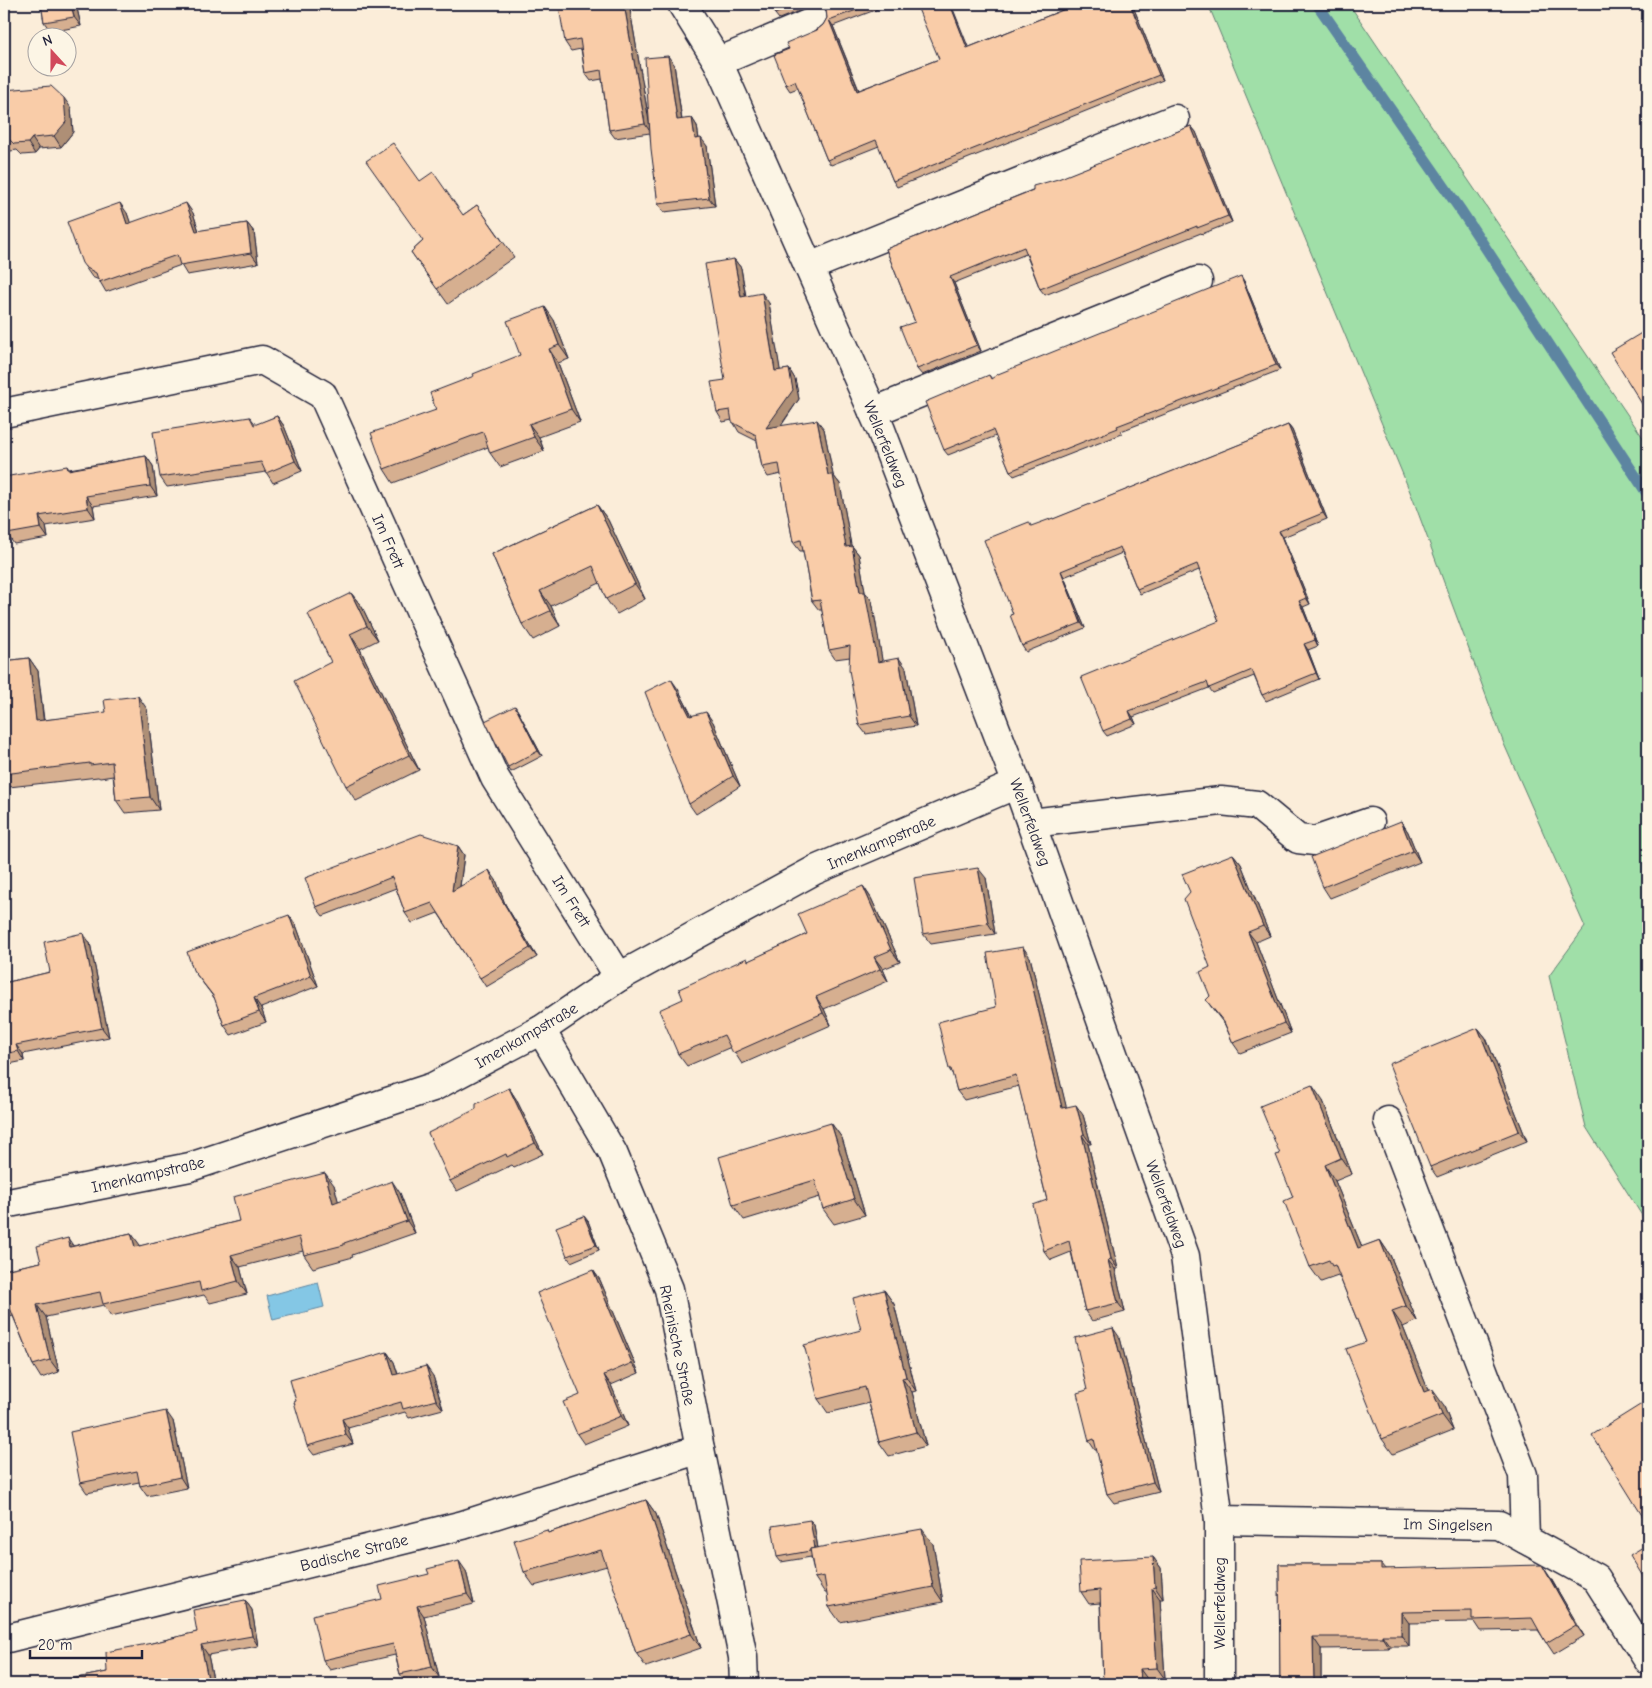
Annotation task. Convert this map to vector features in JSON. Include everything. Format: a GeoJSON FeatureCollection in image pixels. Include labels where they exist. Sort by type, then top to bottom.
{"type":"FeatureCollection","features":[{"type":"Feature","properties":{"kind":"street","name":"Wellerfeldweg"},"geometry":{"type":"LineString","coordinates":[[682,4],[718,62],[881,430],[1017,784],[1185,1256],[1219,1520],[1219,1684]]}},
{"type":"Feature","properties":{"kind":"street"},"geometry":{"type":"LineString","coordinates":[[718,62],[815,21]]}},
{"type":"Feature","properties":{"kind":"street"},"geometry":{"type":"LineString","coordinates":[[809,268],[1175,119]]}},
{"type":"Feature","properties":{"kind":"street"},"geometry":{"type":"LineString","coordinates":[[873,412],[1198,281]]}},
{"type":"Feature","properties":{"kind":"street","name":"Im Frett"},"geometry":{"type":"LineString","coordinates":[[4,413],[262,360],[323,395],[495,778],[619,977]]}},
{"type":"Feature","properties":{"kind":"street","name":"Imenkampstraße"},"geometry":{"type":"LineString","coordinates":[[4,1204],[190,1167],[433,1087],[541,1030],[619,977],[815,870],[1017,784]]}},
{"type":"Feature","properties":{"kind":"street"},"geometry":{"type":"LineString","coordinates":[[1031,823],[1221,801],[1257,805],[1298,839],[1315,841],[1370,822]]}},
{"type":"Feature","properties":{"kind":"street","name":"Rheinische Straße"},"geometry":{"type":"LineString","coordinates":[[541,1030],[613,1153],[668,1289],[743,1657],[744,1684]]}},
{"type":"Feature","properties":{"kind":"street"},"geometry":{"type":"LineString","coordinates":[[1388,1121],[1522,1476],[1525,1539]]}},
{"type":"Feature","properties":{"kind":"street","name":"Badische Straße"},"geometry":{"type":"LineString","coordinates":[[4,1639],[463,1525],[700,1449]]}},
{"type":"Feature","properties":{"kind":"street","name":"Im Singelsen"},"geometry":{"type":"LineString","coordinates":[[1219,1520],[1499,1525],[1596,1578],[1648,1660]]}},
{"type":"Feature","properties":{"kind":"green space"},"geometry":{"type":"Polygon","coordinates":[[[1208,4],[1349,4],[1648,445],[1648,1225],[1586,1127],[1549,976],[1585,927],[1504,744],[1413,499],[1208,4]]]}},
{"type":"Feature","properties":{"kind":"water"},"geometry":{"type":"Polygon","coordinates":[[[318,1282],[324,1307],[273,1320],[267,1296],[318,1282]]]}},
{"type":"Feature","properties":{"kind":"building"},"geometry":{"type":"Polygon","coordinates":[[[41,4],[71,4],[74,17],[44,22],[41,4]]]}},
{"type":"Feature","properties":{"kind":"building"},"geometry":{"type":"Polygon","coordinates":[[[566,4],[624,4],[645,124],[609,130],[601,70],[585,73],[580,39],[565,42],[559,7],[566,4]]]}},
{"type":"Feature","properties":{"kind":"building"},"geometry":{"type":"Polygon","coordinates":[[[771,4],[799,4],[775,14],[771,4]]]}},
{"type":"Feature","properties":{"kind":"building"},"geometry":{"type":"Polygon","coordinates":[[[821,4],[873,4],[829,20],[857,91],[939,59],[916,4],[950,4],[967,48],[1078,4],[1130,4],[1159,75],[893,181],[876,140],[827,160],[795,81],[786,85],[774,55],[789,49],[786,43],[817,30],[823,25],[827,18],[826,10],[821,4]]]}},
{"type":"Feature","properties":{"kind":"building"},"geometry":{"type":"Polygon","coordinates":[[[668,56],[677,120],[692,118],[695,139],[701,138],[709,198],[658,204],[651,149],[645,58],[668,56]]]}},
{"type":"Feature","properties":{"kind":"building"},"geometry":{"type":"Polygon","coordinates":[[[51,86],[64,98],[66,122],[54,136],[32,138],[28,143],[14,144],[10,140],[4,141],[4,90],[51,86]]]}},
{"type":"Feature","properties":{"kind":"building"},"geometry":{"type":"Polygon","coordinates":[[[1191,126],[1228,216],[1197,228],[1197,226],[1040,289],[1024,247],[950,277],[977,345],[917,369],[900,327],[915,322],[886,249],[1033,190],[1033,186],[1058,179],[1191,126]]]}},
{"type":"Feature","properties":{"kind":"building"},"geometry":{"type":"Polygon","coordinates":[[[393,143],[420,181],[433,172],[463,215],[477,205],[503,242],[437,289],[411,252],[423,241],[366,161],[393,143]]]}},
{"type":"Feature","properties":{"kind":"building"},"geometry":{"type":"Polygon","coordinates":[[[120,203],[127,224],[186,203],[196,231],[247,223],[251,253],[180,265],[177,255],[99,282],[96,273],[85,267],[82,263],[67,222],[120,203]]]}},
{"type":"Feature","properties":{"kind":"building"},"geometry":{"type":"Polygon","coordinates":[[[734,259],[741,297],[762,293],[775,371],[789,369],[793,390],[766,428],[817,420],[828,475],[833,475],[846,547],[852,546],[860,592],[865,592],[878,662],[899,658],[909,716],[859,725],[849,670],[850,646],[829,650],[820,600],[812,601],[801,540],[793,542],[779,464],[762,467],[756,435],[732,422],[730,410],[717,412],[711,382],[725,380],[705,264],[734,259]]]}},
{"type":"Feature","properties":{"kind":"building"},"geometry":{"type":"Polygon","coordinates":[[[1241,276],[1276,365],[1117,426],[1118,428],[1010,471],[993,430],[944,450],[925,402],[989,375],[991,379],[998,374],[1241,276]]]}},
{"type":"Feature","properties":{"kind":"building"},"geometry":{"type":"Polygon","coordinates":[[[545,307],[559,345],[549,349],[571,409],[529,424],[534,437],[490,453],[483,432],[384,469],[371,433],[436,410],[430,393],[520,355],[507,321],[545,307]]]}},
{"type":"Feature","properties":{"kind":"building"},"geometry":{"type":"Polygon","coordinates":[[[1648,329],[1648,400],[1642,404],[1610,352],[1648,329]]]}},
{"type":"Feature","properties":{"kind":"building"},"geometry":{"type":"Polygon","coordinates":[[[277,416],[295,461],[266,473],[261,462],[160,477],[153,432],[250,417],[254,425],[277,416]]]}},
{"type":"Feature","properties":{"kind":"building"},"geometry":{"type":"Polygon","coordinates":[[[1288,425],[1323,513],[1279,531],[1306,598],[1299,601],[1315,640],[1304,644],[1316,673],[1262,695],[1252,670],[1209,688],[1207,682],[1129,711],[1132,719],[1103,731],[1081,677],[1219,621],[1197,564],[1137,589],[1120,547],[1061,571],[1081,623],[1022,646],[1010,615],[1013,614],[984,540],[1029,522],[1031,526],[1053,519],[1288,425]]]}},
{"type":"Feature","properties":{"kind":"building"},"geometry":{"type":"Polygon","coordinates":[[[146,456],[150,486],[86,496],[88,508],[39,516],[41,528],[7,534],[4,512],[4,477],[67,466],[68,470],[146,456]]]}},
{"type":"Feature","properties":{"kind":"building"},"geometry":{"type":"Polygon","coordinates":[[[597,505],[635,584],[606,599],[593,566],[540,591],[550,611],[522,624],[492,554],[597,505]]]}},
{"type":"Feature","properties":{"kind":"building"},"geometry":{"type":"Polygon","coordinates":[[[351,593],[367,626],[350,634],[409,755],[346,786],[294,681],[331,662],[308,614],[351,593]]]}},
{"type":"Feature","properties":{"kind":"building"},"geometry":{"type":"Polygon","coordinates":[[[29,658],[36,721],[106,712],[104,700],[138,696],[150,797],[116,800],[112,762],[4,774],[4,661],[29,658]]]}},
{"type":"Feature","properties":{"kind":"building"},"geometry":{"type":"Polygon","coordinates":[[[671,679],[690,716],[706,712],[733,776],[689,804],[645,692],[671,679]]]}},
{"type":"Feature","properties":{"kind":"building"},"geometry":{"type":"Polygon","coordinates":[[[515,706],[538,751],[508,767],[485,721],[515,706]]]}},
{"type":"Feature","properties":{"kind":"building"},"geometry":{"type":"Polygon","coordinates":[[[1401,821],[1413,851],[1323,887],[1311,857],[1401,821]]]}},
{"type":"Feature","properties":{"kind":"building"},"geometry":{"type":"Polygon","coordinates":[[[421,834],[458,846],[452,891],[489,870],[499,895],[530,948],[480,978],[432,903],[405,913],[392,877],[316,907],[305,878],[421,834]]]}},
{"type":"Feature","properties":{"kind":"building"},"geometry":{"type":"Polygon","coordinates":[[[1233,854],[1263,926],[1248,932],[1284,1023],[1233,1043],[1224,1022],[1206,1000],[1210,996],[1200,972],[1210,967],[1184,899],[1190,892],[1182,874],[1233,854]]]}},
{"type":"Feature","properties":{"kind":"building"},"geometry":{"type":"Polygon","coordinates":[[[978,868],[988,923],[923,934],[914,878],[978,868]]]}},
{"type":"Feature","properties":{"kind":"building"},"geometry":{"type":"Polygon","coordinates":[[[863,886],[891,950],[874,957],[880,969],[816,997],[823,1013],[733,1053],[724,1035],[678,1054],[659,1010],[683,999],[679,989],[747,958],[748,961],[807,934],[798,914],[863,886]]]}},
{"type":"Feature","properties":{"kind":"building"},"geometry":{"type":"Polygon","coordinates":[[[289,915],[311,976],[254,998],[259,1012],[224,1025],[214,997],[193,970],[187,952],[289,915]]]}},
{"type":"Feature","properties":{"kind":"building"},"geometry":{"type":"Polygon","coordinates":[[[83,933],[102,1028],[16,1045],[18,1051],[4,1054],[4,983],[50,972],[44,942],[83,933]]]}},
{"type":"Feature","properties":{"kind":"building"},"geometry":{"type":"Polygon","coordinates":[[[1023,947],[1062,1108],[1076,1105],[1111,1259],[1108,1260],[1118,1303],[1085,1311],[1069,1241],[1044,1251],[1033,1205],[1047,1200],[1016,1075],[957,1091],[951,1069],[949,1069],[938,1022],[996,1007],[987,953],[1023,947]]]}},
{"type":"Feature","properties":{"kind":"building"},"geometry":{"type":"Polygon","coordinates":[[[1478,1028],[1519,1131],[1430,1167],[1389,1064],[1478,1028]]]}},
{"type":"Feature","properties":{"kind":"building"},"geometry":{"type":"Polygon","coordinates":[[[1312,1085],[1341,1158],[1325,1165],[1358,1248],[1380,1240],[1406,1306],[1392,1311],[1424,1392],[1432,1389],[1442,1415],[1382,1439],[1346,1349],[1366,1342],[1335,1265],[1332,1266],[1329,1260],[1310,1267],[1284,1201],[1293,1197],[1276,1155],[1280,1154],[1260,1106],[1312,1085]]]}},
{"type":"Feature","properties":{"kind":"building"},"geometry":{"type":"Polygon","coordinates":[[[509,1088],[535,1143],[507,1157],[506,1154],[450,1181],[428,1133],[476,1109],[476,1104],[509,1088]]]}},
{"type":"Feature","properties":{"kind":"building"},"geometry":{"type":"Polygon","coordinates":[[[831,1123],[854,1199],[823,1209],[815,1180],[733,1205],[719,1157],[831,1123]]]}},
{"type":"Feature","properties":{"kind":"building"},"geometry":{"type":"Polygon","coordinates":[[[325,1173],[333,1203],[392,1181],[407,1221],[344,1243],[344,1245],[304,1255],[299,1237],[231,1255],[238,1281],[201,1291],[199,1282],[103,1304],[100,1292],[37,1305],[50,1360],[33,1365],[8,1303],[4,1304],[4,1270],[41,1262],[37,1246],[68,1238],[70,1247],[131,1233],[135,1247],[239,1221],[233,1197],[325,1173]]]}},
{"type":"Feature","properties":{"kind":"building"},"geometry":{"type":"Polygon","coordinates":[[[584,1216],[596,1245],[567,1256],[556,1227],[584,1216]]]}},
{"type":"Feature","properties":{"kind":"building"},"geometry":{"type":"Polygon","coordinates":[[[593,1270],[632,1363],[604,1375],[621,1416],[577,1434],[563,1402],[580,1395],[537,1293],[593,1270]]]}},
{"type":"Feature","properties":{"kind":"building"},"geometry":{"type":"Polygon","coordinates":[[[884,1290],[906,1377],[902,1378],[916,1432],[879,1442],[865,1387],[818,1399],[804,1345],[861,1330],[853,1298],[884,1290]]]}},
{"type":"Feature","properties":{"kind":"building"},"geometry":{"type":"Polygon","coordinates":[[[1113,1328],[1153,1482],[1107,1494],[1094,1439],[1089,1441],[1077,1393],[1087,1390],[1075,1338],[1113,1328]]]}},
{"type":"Feature","properties":{"kind":"building"},"geometry":{"type":"Polygon","coordinates":[[[387,1352],[394,1375],[426,1366],[436,1400],[403,1409],[401,1402],[342,1419],[346,1435],[307,1446],[294,1402],[296,1401],[290,1380],[387,1352]]]}},
{"type":"Feature","properties":{"kind":"building"},"geometry":{"type":"Polygon","coordinates":[[[1648,1400],[1648,1525],[1592,1435],[1648,1400]]]}},
{"type":"Feature","properties":{"kind":"building"},"geometry":{"type":"Polygon","coordinates":[[[166,1411],[180,1477],[140,1486],[137,1471],[80,1483],[70,1432],[166,1411]]]}},
{"type":"Feature","properties":{"kind":"building"},"geometry":{"type":"Polygon","coordinates":[[[646,1500],[691,1634],[636,1653],[601,1550],[524,1572],[514,1540],[547,1530],[548,1533],[646,1500]]]}},
{"type":"Feature","properties":{"kind":"building"},"geometry":{"type":"Polygon","coordinates":[[[810,1520],[815,1548],[810,1549],[810,1551],[777,1557],[772,1526],[810,1520]]]}},
{"type":"Feature","properties":{"kind":"building"},"geometry":{"type":"Polygon","coordinates":[[[922,1529],[933,1587],[829,1607],[824,1576],[815,1578],[810,1549],[922,1529]]]}},
{"type":"Feature","properties":{"kind":"building"},"geometry":{"type":"Polygon","coordinates":[[[1648,1544],[1648,1585],[1630,1555],[1648,1544]]]}},
{"type":"Feature","properties":{"kind":"building"},"geometry":{"type":"Polygon","coordinates":[[[1153,1557],[1155,1587],[1152,1588],[1157,1668],[1140,1669],[1141,1684],[1103,1684],[1100,1590],[1081,1592],[1079,1561],[1153,1557]]]}},
{"type":"Feature","properties":{"kind":"building"},"geometry":{"type":"Polygon","coordinates":[[[459,1561],[467,1594],[417,1606],[432,1667],[400,1674],[393,1644],[323,1660],[312,1615],[382,1599],[379,1586],[429,1574],[427,1569],[459,1561]]]}},
{"type":"Feature","properties":{"kind":"building"},"geometry":{"type":"Polygon","coordinates":[[[1279,1564],[1381,1564],[1381,1569],[1542,1565],[1576,1625],[1546,1643],[1532,1618],[1472,1620],[1472,1611],[1401,1612],[1401,1635],[1382,1635],[1382,1637],[1313,1637],[1314,1684],[1280,1684],[1279,1564]]]}},
{"type":"Feature","properties":{"kind":"building"},"geometry":{"type":"Polygon","coordinates":[[[245,1600],[252,1636],[201,1645],[209,1684],[47,1684],[107,1672],[106,1652],[197,1632],[193,1610],[245,1600]]]}},
{"type":"Feature","properties":{"kind":"waterway"},"geometry":{"type":"LineString","coordinates":[[1317,4],[1462,212],[1648,495]]}}]}
